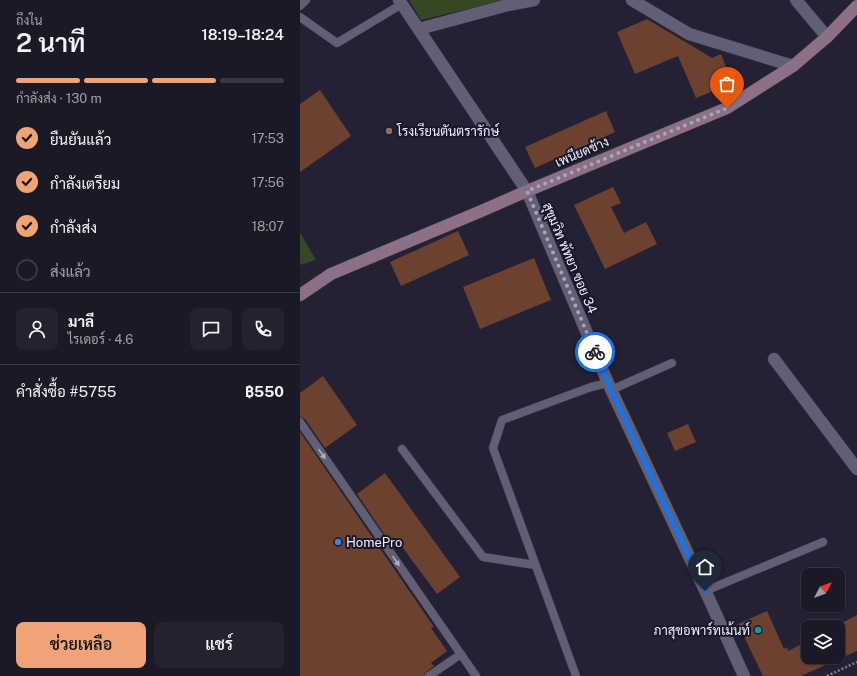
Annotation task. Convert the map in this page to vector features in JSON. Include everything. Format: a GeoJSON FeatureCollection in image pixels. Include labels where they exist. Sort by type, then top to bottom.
{"type":"FeatureCollection","features":[{"type":"Feature","properties":{"kind":"street"},"geometry":{"type":"LineString","coordinates":[[419,29],[508,5],[534,0]]}},
{"type":"Feature","properties":{"kind":"street"},"geometry":{"type":"LineString","coordinates":[[632,0],[689,34],[793,66]]}},
{"type":"Feature","properties":{"kind":"street"},"geometry":{"type":"LineString","coordinates":[[796,0],[828,38]]}},
{"type":"Feature","properties":{"kind":"street","name":"สุขุมวิท พัทยา ซอย 34"},"geometry":{"type":"LineString","coordinates":[[400,2],[527,191],[610,387],[744,676]]}},
{"type":"Feature","properties":{"kind":"street","name":"เพนียดช้าง"},"geometry":{"type":"LineString","coordinates":[[300,295],[331,274],[727,108],[793,66],[828,38],[857,6]]}},
{"type":"Feature","properties":{"kind":"street"},"geometry":{"type":"LineString","coordinates":[[774,359],[857,469]]}},
{"type":"Feature","properties":{"kind":"lane"},"geometry":{"type":"LineString","coordinates":[[300,6],[306,0]]}},
{"type":"Feature","properties":{"kind":"lane"},"geometry":{"type":"LineString","coordinates":[[300,17],[337,44],[400,2]]}},
{"type":"Feature","properties":{"kind":"lane"},"geometry":{"type":"LineString","coordinates":[[576,676],[493,448],[502,420],[591,387],[610,387],[672,363]]}},
{"type":"Feature","properties":{"kind":"lane"},"geometry":{"type":"LineString","coordinates":[[300,422],[476,676]]}},
{"type":"Feature","properties":{"kind":"lane"},"geometry":{"type":"LineString","coordinates":[[402,449],[482,557],[535,565]]}},
{"type":"Feature","properties":{"kind":"lane"},"geometry":{"type":"LineString","coordinates":[[705,591],[823,542]]}},
{"type":"Feature","properties":{"kind":"lane"},"geometry":{"type":"LineString","coordinates":[[429,676],[461,654]]}},
{"type":"Feature","properties":{"kind":"path"},"geometry":{"type":"LineString","coordinates":[[827,676],[857,662]]}},
{"type":"Feature","properties":{"kind":"green space"},"geometry":{"type":"Polygon","coordinates":[[[409,0],[505,0],[421,20],[409,0]]]}},
{"type":"Feature","properties":{"kind":"green space"},"geometry":{"type":"Polygon","coordinates":[[[300,232],[316,260],[300,265],[300,232]]]}},
{"type":"Feature","properties":{"kind":"building"},"geometry":{"type":"Polygon","coordinates":[[[647,19],[712,58],[721,54],[732,83],[696,98],[678,56],[635,74],[617,32],[647,19]]]}},
{"type":"Feature","properties":{"kind":"building"},"geometry":{"type":"Polygon","coordinates":[[[320,90],[351,136],[300,172],[300,104],[320,90]]]}},
{"type":"Feature","properties":{"kind":"building"},"geometry":{"type":"Polygon","coordinates":[[[606,111],[615,132],[535,168],[525,147],[606,111]]]}},
{"type":"Feature","properties":{"kind":"building"},"geometry":{"type":"Polygon","coordinates":[[[613,187],[621,203],[611,207],[624,233],[646,222],[657,244],[605,269],[574,205],[613,187]]]}},
{"type":"Feature","properties":{"kind":"building"},"geometry":{"type":"Polygon","coordinates":[[[458,231],[469,255],[401,286],[390,262],[458,231]]]}},
{"type":"Feature","properties":{"kind":"building"},"geometry":{"type":"Polygon","coordinates":[[[534,258],[551,300],[480,329],[463,287],[534,258]]]}},
{"type":"Feature","properties":{"kind":"building"},"geometry":{"type":"Polygon","coordinates":[[[323,376],[357,425],[325,448],[305,419],[300,417],[300,393],[323,376]]]}},
{"type":"Feature","properties":{"kind":"building"},"geometry":{"type":"Polygon","coordinates":[[[688,424],[696,442],[675,451],[667,433],[688,424]]]}},
{"type":"Feature","properties":{"kind":"building","name":"HomePro"},"geometry":{"type":"Polygon","coordinates":[[[300,432],[434,627],[431,628],[447,651],[431,663],[434,666],[426,672],[424,676],[300,676],[300,432]]]}},
{"type":"Feature","properties":{"kind":"building"},"geometry":{"type":"Polygon","coordinates":[[[385,473],[460,577],[437,594],[397,540],[391,544],[357,494],[385,473]]]}},
{"type":"Feature","properties":{"kind":"building"},"geometry":{"type":"Polygon","coordinates":[[[767,611],[784,649],[787,647],[788,651],[801,644],[801,664],[828,664],[801,676],[763,676],[738,624],[767,611]]]}},
{"type":"Feature","properties":{"kind":"building"},"geometry":{"type":"Polygon","coordinates":[[[857,615],[857,651],[845,656],[845,621],[857,615]]]}},
{"type":"Feature","properties":{"kind":"way so far"},"geometry":{"type":"LineString","coordinates":[[595,352],[527,191],[727,108]]}},
{"type":"Feature","properties":{"kind":"place","name":"โรงเรียนตันตรารักษ์"},"geometry":{"type":"Point","coordinates":[389,131]}},
{"type":"Feature","properties":{"kind":"place","name":"HomePro"},"geometry":{"type":"Point","coordinates":[338,542]}},
{"type":"Feature","properties":{"kind":"place","name":"ภาสุขอพาร์ทเม้นท์"},"geometry":{"type":"Point","coordinates":[758,630]}},
{"type":"Feature","properties":{"kind":"route"},"geometry":{"type":"LineString","coordinates":[[595,352],[611,390],[705,591]]}}]}
